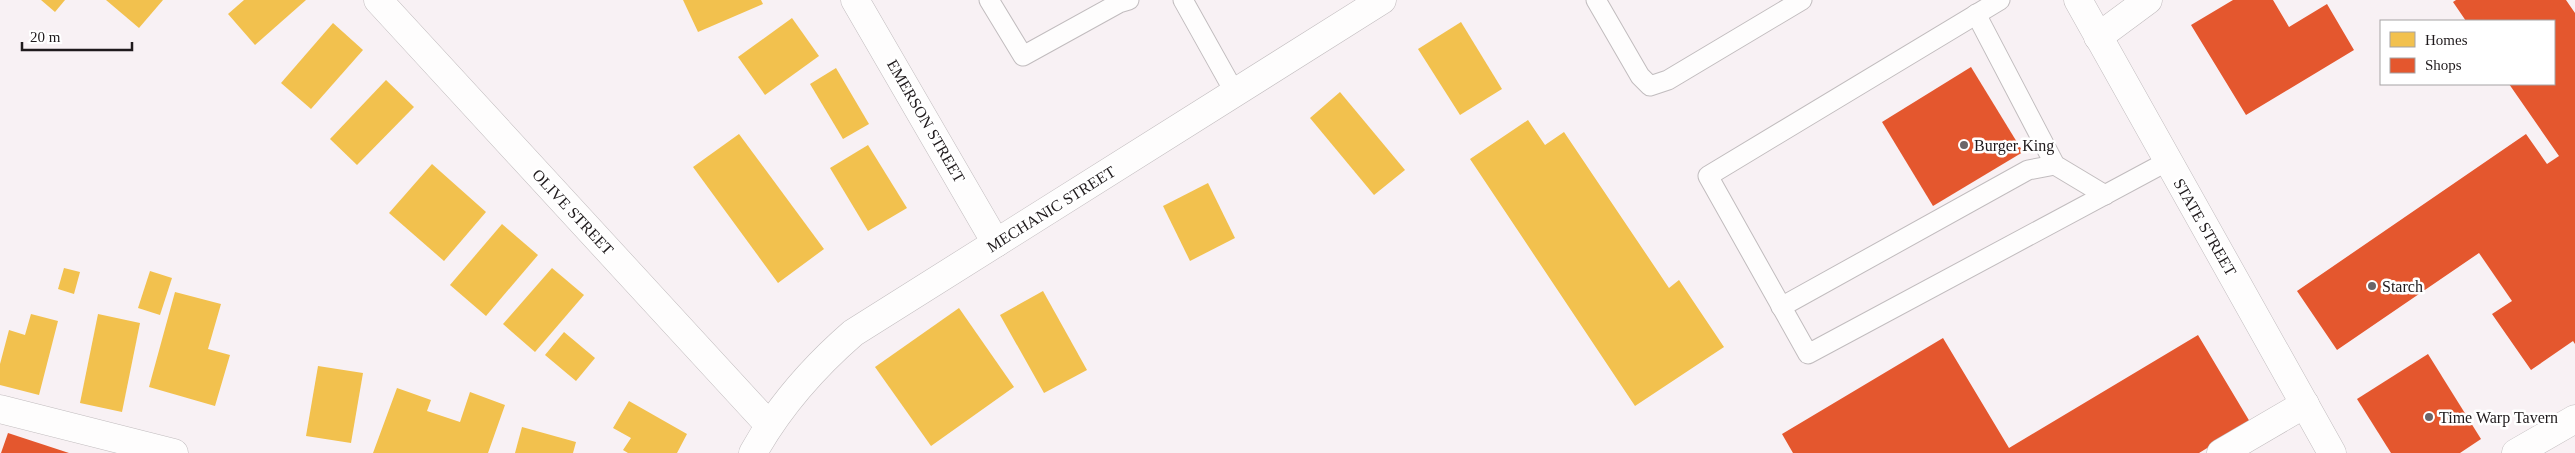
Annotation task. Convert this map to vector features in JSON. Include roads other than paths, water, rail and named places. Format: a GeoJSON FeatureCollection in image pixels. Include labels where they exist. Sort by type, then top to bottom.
{"type":"FeatureCollection","features":[{"type":"Feature","properties":{"kind":"main road","name":"OLIVE STREET"},"geometry":{"type":"LineString","coordinates":[[378,0],[769,425]]}},
{"type":"Feature","properties":{"kind":"main road","name":"EMERSON STREET"},"geometry":{"type":"LineString","coordinates":[[855,0],[996,243]]}},
{"type":"Feature","properties":{"kind":"main road","name":"MECHANIC STREET"},"geometry":{"type":"LineString","coordinates":[[753,453],[769,425],[832,352],[853,334],[1382,0]]}},
{"type":"Feature","properties":{"kind":"main road","name":"STATE STREET"},"geometry":{"type":"LineString","coordinates":[[2078,0],[2332,453]]}},
{"type":"Feature","properties":{"kind":"main road"},"geometry":{"type":"LineString","coordinates":[[2098,37],[2148,0]]}},
{"type":"Feature","properties":{"kind":"main road"},"geometry":{"type":"LineString","coordinates":[[2221,453],[2306,404]]}},
{"type":"Feature","properties":{"kind":"main road"},"geometry":{"type":"LineString","coordinates":[[0,409],[174,453]]}},
{"type":"Feature","properties":{"kind":"main road"},"geometry":{"type":"LineString","coordinates":[[2516,453],[2575,419]]}},
{"type":"Feature","properties":{"kind":"lane"},"geometry":{"type":"LineString","coordinates":[[989,0],[1023,56],[1119,3],[1129,0]]}},
{"type":"Feature","properties":{"kind":"lane"},"geometry":{"type":"LineString","coordinates":[[1183,0],[1235,93]]}},
{"type":"Feature","properties":{"kind":"lane"},"geometry":{"type":"LineString","coordinates":[[1596,0],[1640,76],[1650,86],[1668,80],[1802,0]]}},
{"type":"Feature","properties":{"kind":"lane"},"geometry":{"type":"LineString","coordinates":[[2000,0],[1708,176],[1808,354],[2168,161]]}},
{"type":"Feature","properties":{"kind":"lane"},"geometry":{"type":"LineString","coordinates":[[1976,14],[2056,165],[2104,195]]}},
{"type":"Feature","properties":{"kind":"lane"},"geometry":{"type":"LineString","coordinates":[[1781,307],[2028,170],[2056,165]]}},
{"type":"Feature","properties":{"kind":"place","name":"Burger King"},"geometry":{"type":"Point","coordinates":[1964,145]}},
{"type":"Feature","properties":{"kind":"place","name":"Starch"},"geometry":{"type":"Point","coordinates":[2372,286]}},
{"type":"Feature","properties":{"kind":"place","name":"Time Warp Tavern"},"geometry":{"type":"Point","coordinates":[2429,417]}}]}
